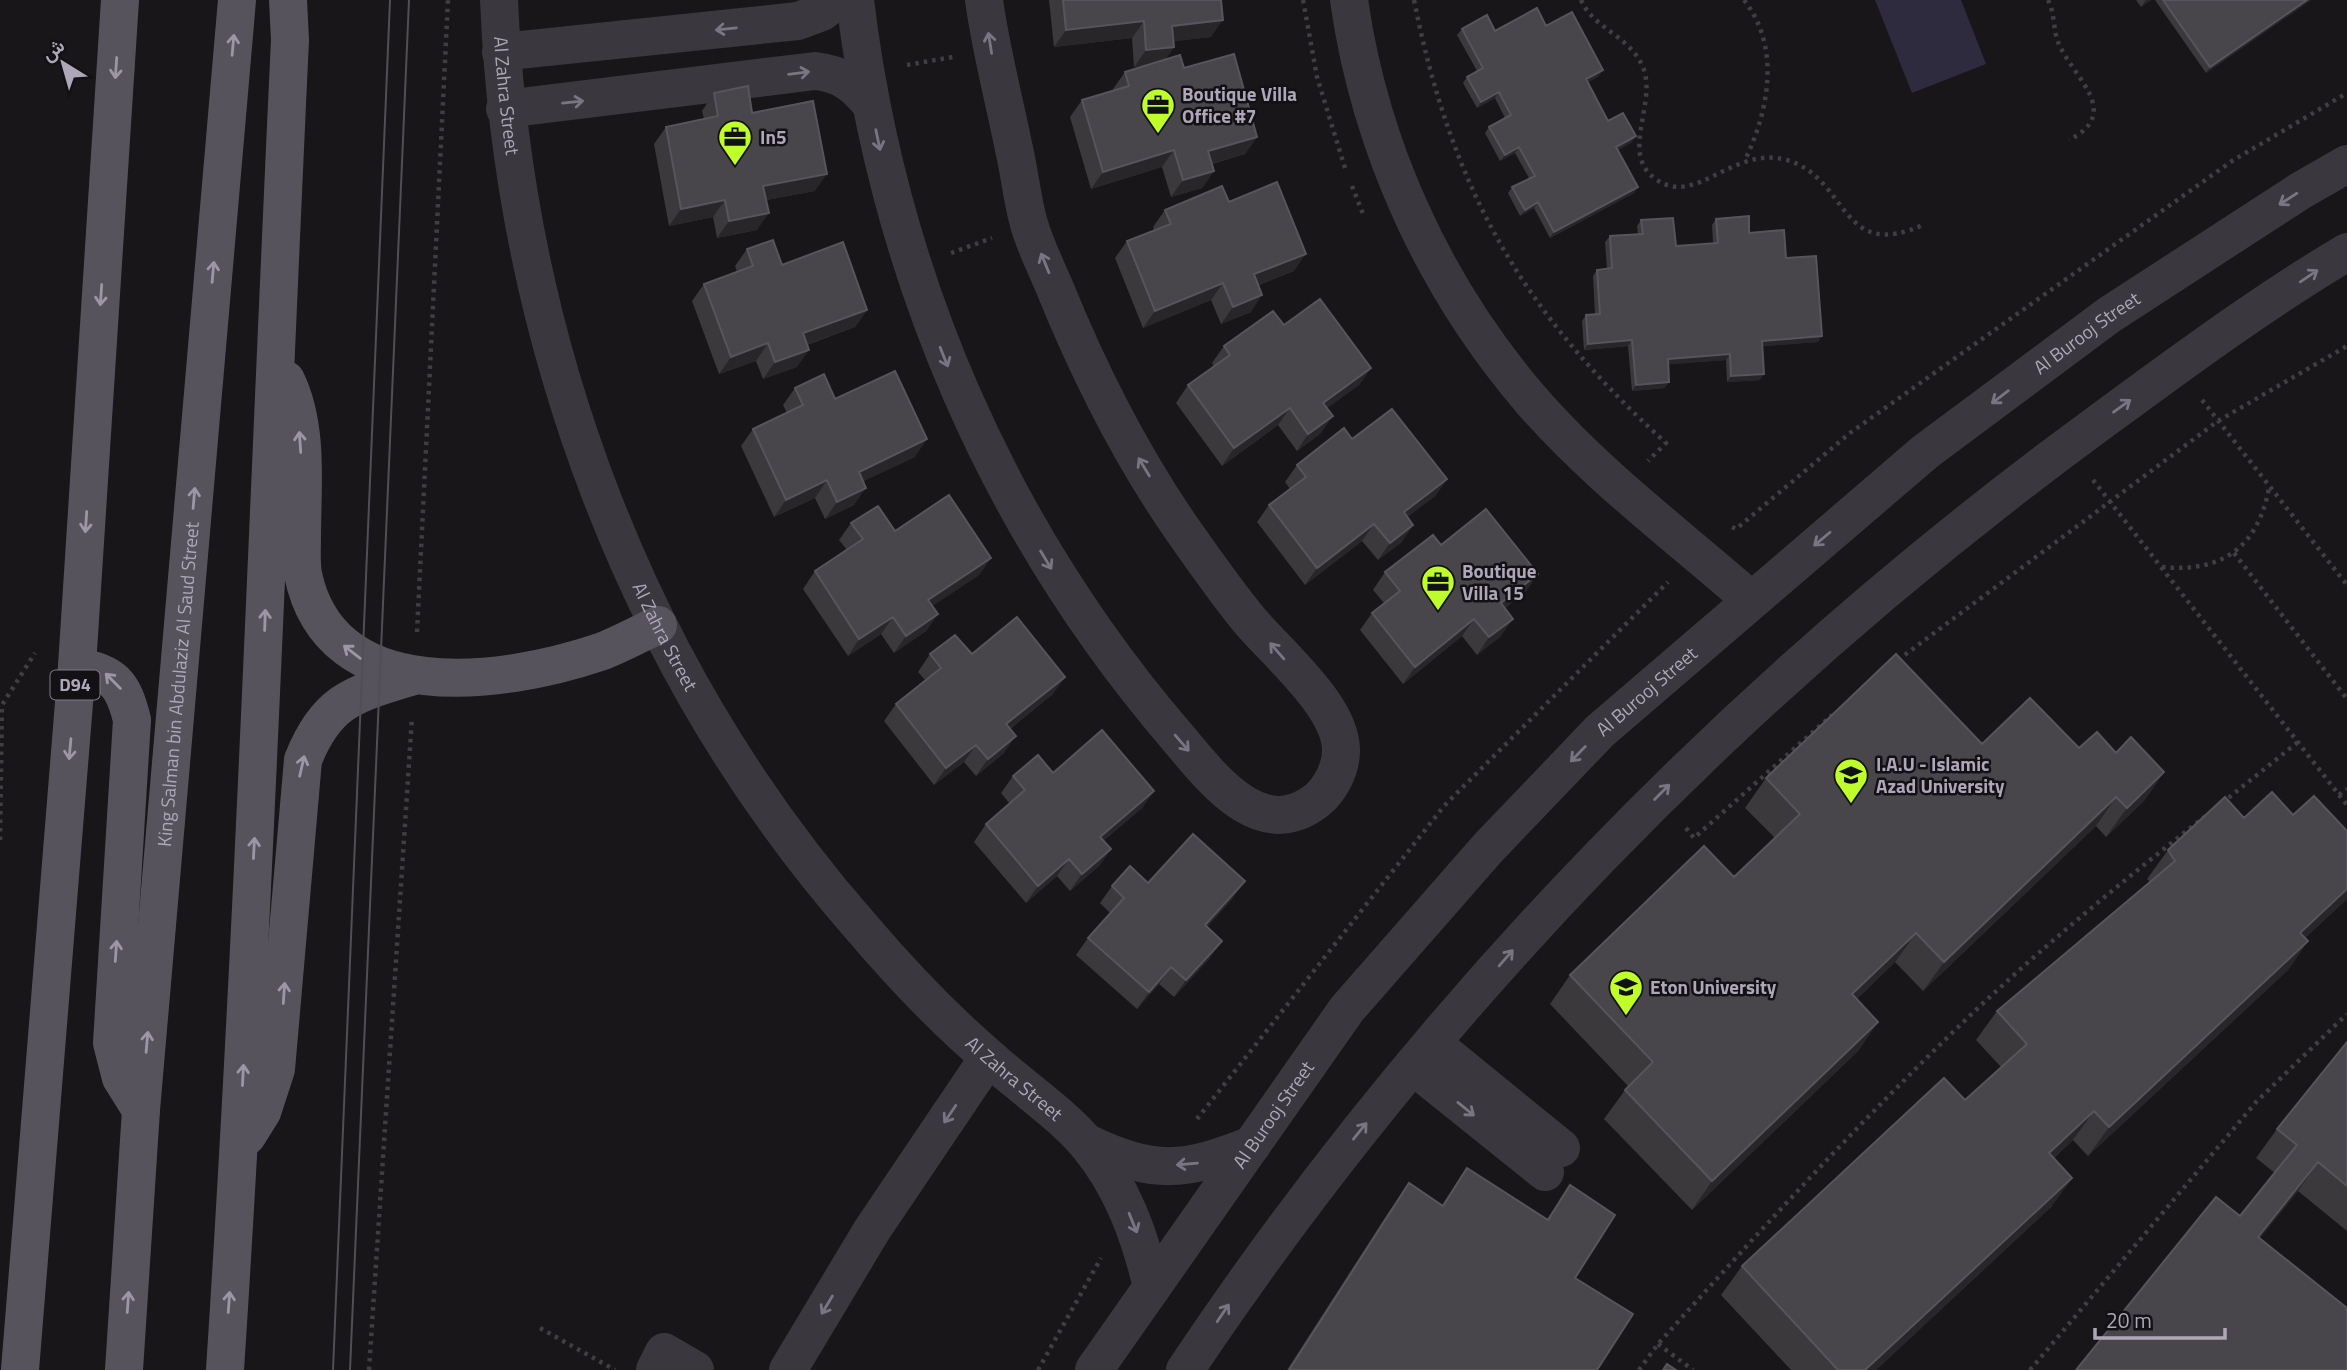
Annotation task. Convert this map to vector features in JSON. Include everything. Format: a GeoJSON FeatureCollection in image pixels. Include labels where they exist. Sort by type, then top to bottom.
{"type":"FeatureCollection","features":[{"type":"Feature","properties":{"kind":"main road","name":"D94"},"geometry":{"type":"LineString","coordinates":[[20,1370],[77,666],[120,0]]}},
{"type":"Feature","properties":{"kind":"main road","name":"King Salman bin Abdulaziz Al Saud Street"},"geometry":{"type":"LineString","coordinates":[[124,1370],[141,1110],[237,0]]}},
{"type":"Feature","properties":{"kind":"main road"},"geometry":{"type":"LineString","coordinates":[[225,1370],[239,1150],[290,40],[288,0]]}},
{"type":"Feature","properties":{"kind":"main road"},"geometry":{"type":"LineString","coordinates":[[275,359],[289,387],[298,418],[303,573],[313,608],[334,638],[363,661],[415,676],[478,677],[540,668],[601,651],[658,625]]}},
{"type":"Feature","properties":{"kind":"main road"},"geometry":{"type":"LineString","coordinates":[[77,666],[105,672],[125,692],[132,720],[112,1043],[121,1078],[141,1110]]}},
{"type":"Feature","properties":{"kind":"main road"},"geometry":{"type":"LineString","coordinates":[[239,1150],[262,1112],[276,1069],[303,760],[313,735],[337,705],[363,692],[415,676]]}},
{"type":"Feature","properties":{"kind":"street","name":"Al Zahra Street"},"geometry":{"type":"LineString","coordinates":[[499,0],[505,109],[518,199],[535,286],[558,374],[606,508],[658,625],[743,772],[804,857],[861,928],[923,995],[988,1058],[1087,1143],[1120,1159],[1157,1167],[1206,1163],[1252,1145]]}},
{"type":"Feature","properties":{"kind":"street"},"geometry":{"type":"LineString","coordinates":[[501,52],[798,21],[822,12],[837,0]]}},
{"type":"Feature","properties":{"kind":"street"},"geometry":{"type":"LineString","coordinates":[[855,0],[867,88],[886,178],[912,268],[962,400],[992,463],[1062,586],[1144,699],[1238,804],[1265,814],[1292,813],[1317,801],[1334,779],[1341,752],[1337,726],[1322,703],[1247,618],[1167,505],[1121,430],[1071,329],[1029,224],[991,50],[984,0]]}},
{"type":"Feature","properties":{"kind":"street"},"geometry":{"type":"LineString","coordinates":[[1349,0],[1369,102],[1391,167],[1419,230],[1451,290],[1489,347],[1532,401],[1580,450],[1751,600]]}},
{"type":"Feature","properties":{"kind":"street"},"geometry":{"type":"LineString","coordinates":[[505,109],[815,71],[836,74],[855,85],[867,88]]}},
{"type":"Feature","properties":{"kind":"street","name":"Al Burooj Street"},"geometry":{"type":"LineString","coordinates":[[1094,1370],[1348,1009],[1488,848],[1600,731],[1925,452],[2109,315],[2300,191],[2347,164]]}},
{"type":"Feature","properties":{"kind":"street"},"geometry":{"type":"LineString","coordinates":[[1185,1370],[1237,1293],[1314,1188],[1422,1055],[1542,917],[1658,796],[1755,703],[1856,613],[1959,527],[2176,366],[2347,253]]}},
{"type":"Feature","properties":{"kind":"street"},"geometry":{"type":"LineString","coordinates":[[1422,1055],[1553,1160]]}},
{"type":"Feature","properties":{"kind":"street"},"geometry":{"type":"LineString","coordinates":[[788,1370],[872,1230],[988,1058]]}},
{"type":"Feature","properties":{"kind":"street","name":"Al Zahra Street"},"geometry":{"type":"LineString","coordinates":[[1087,1143],[1116,1186],[1127,1210],[1142,1247],[1152,1287]]}},
{"type":"Feature","properties":{"kind":"street"},"geometry":{"type":"LineString","coordinates":[[655,1370],[664,1352],[695,1370]]}},
{"type":"Feature","properties":{"kind":"path"},"geometry":{"type":"LineString","coordinates":[[1581,0],[1584,6],[1629,46],[1644,71],[1646,110],[1638,148],[1643,166],[1656,180],[1674,188],[1693,187],[1745,160],[1764,158],[1802,165],[1819,176],[1840,209],[1857,225],[1879,234],[1903,234],[1925,224]]}},
{"type":"Feature","properties":{"kind":"path"},"geometry":{"type":"LineString","coordinates":[[1744,0],[1756,16],[1765,43],[1768,71],[1766,102],[1758,132],[1745,160]]}},
{"type":"Feature","properties":{"kind":"path"},"geometry":{"type":"LineString","coordinates":[[2048,0],[2061,49],[2093,100],[2094,113],[2090,125],[2069,140]]}},
{"type":"Feature","properties":{"kind":"path"},"geometry":{"type":"LineString","coordinates":[[867,88],[991,50]]}},
{"type":"Feature","properties":{"kind":"path"},"geometry":{"type":"LineString","coordinates":[[912,268],[1029,224]]}},
{"type":"Feature","properties":{"kind":"path"},"geometry":{"type":"LineString","coordinates":[[1890,666],[2218,421],[2347,346]]}},
{"type":"Feature","properties":{"kind":"path"},"geometry":{"type":"LineString","coordinates":[[2176,366],[2347,585]]}},
{"type":"Feature","properties":{"kind":"path"},"geometry":{"type":"LineString","coordinates":[[2067,446],[2347,805]]}},
{"type":"Feature","properties":{"kind":"path"},"geometry":{"type":"LineString","coordinates":[[2161,567],[2199,567],[2234,553],[2252,535],[2264,513],[2269,488]]}},
{"type":"Feature","properties":{"kind":"path"},"geometry":{"type":"LineString","coordinates":[[2234,553],[2347,699]]}},
{"type":"Feature","properties":{"kind":"path"},"geometry":{"type":"LineString","coordinates":[[1658,796],[1694,838],[1838,710]]}},
{"type":"Feature","properties":{"kind":"path"},"geometry":{"type":"LineString","coordinates":[[1639,1370],[1658,1344],[1795,1190],[1955,1030],[2125,879],[2298,743]]}},
{"type":"Feature","properties":{"kind":"path"},"geometry":{"type":"LineString","coordinates":[[2339,795],[2347,789]]}},
{"type":"Feature","properties":{"kind":"path"},"geometry":{"type":"LineString","coordinates":[[2030,1370],[2257,1101],[2347,1014]]}},
{"type":"Feature","properties":{"kind":"path"},"geometry":{"type":"LineString","coordinates":[[540,1328],[615,1370]]}},
{"type":"Feature","properties":{"kind":"path"},"geometry":{"type":"LineString","coordinates":[[1658,1344],[1693,1370]]}},
{"type":"Feature","properties":{"kind":"shaded area"},"geometry":{"type":"Polygon","coordinates":[[[1875,0],[1961,0],[1986,64],[1912,93],[1875,0]]]}},
{"type":"Feature","properties":{"kind":"building"},"geometry":{"type":"Polygon","coordinates":[[[1063,0],[1221,0],[1223,20],[1172,26],[1174,47],[1146,50],[1144,21],[1066,30],[1063,0]]]}},
{"type":"Feature","properties":{"kind":"building"},"geometry":{"type":"Polygon","coordinates":[[[2163,0],[2307,0],[2210,67],[2163,0]]]}},
{"type":"Feature","properties":{"kind":"building"},"geometry":{"type":"Polygon","coordinates":[[[1537,8],[1546,26],[1572,12],[1603,70],[1586,79],[1608,121],[1623,113],[1636,136],[1616,147],[1638,187],[1554,232],[1538,202],[1525,210],[1512,187],[1535,176],[1519,147],[1505,155],[1489,127],[1511,115],[1499,92],[1481,102],[1467,77],[1483,68],[1462,29],[1487,15],[1495,31],[1537,8]]]}},
{"type":"Feature","properties":{"kind":"building","name":"Boutique Villa Office #7"},"geometry":{"type":"Polygon","coordinates":[[[1234,54],[1257,137],[1208,151],[1214,171],[1183,180],[1174,150],[1103,172],[1082,100],[1129,86],[1125,72],[1180,55],[1184,68],[1234,54]]]}},
{"type":"Feature","properties":{"kind":"building","name":"In5"},"geometry":{"type":"Polygon","coordinates":[[[748,86],[752,113],[813,101],[827,174],[763,186],[769,213],[729,221],[725,200],[681,209],[666,127],[718,116],[714,93],[748,86]]]}},
{"type":"Feature","properties":{"kind":"building"},"geometry":{"type":"Polygon","coordinates":[[[1277,182],[1306,254],[1254,274],[1262,295],[1233,307],[1223,283],[1155,311],[1127,241],[1171,224],[1165,210],[1222,186],[1229,202],[1277,182]]]}},
{"type":"Feature","properties":{"kind":"building"},"geometry":{"type":"Polygon","coordinates":[[[1749,216],[1749,233],[1784,230],[1786,258],[1816,256],[1822,336],[1762,341],[1764,374],[1731,376],[1730,354],[1668,359],[1669,382],[1636,385],[1632,340],[1588,344],[1586,315],[1600,314],[1597,270],[1612,268],[1610,236],[1643,234],[1641,220],[1673,218],[1676,246],[1718,243],[1716,219],[1749,216]]]}},
{"type":"Feature","properties":{"kind":"building"},"geometry":{"type":"Polygon","coordinates":[[[773,240],[782,265],[843,242],[867,310],[803,333],[809,350],[775,362],[768,343],[731,357],[704,284],[753,266],[747,249],[773,240]]]}},
{"type":"Feature","properties":{"kind":"building"},"geometry":{"type":"Polygon","coordinates":[[[1320,299],[1371,368],[1323,403],[1333,416],[1308,434],[1290,408],[1234,448],[1188,385],[1230,355],[1224,346],[1273,311],[1284,325],[1320,299]]]}},
{"type":"Feature","properties":{"kind":"building"},"geometry":{"type":"Polygon","coordinates":[[[895,371],[927,439],[859,472],[866,488],[837,502],[827,480],[786,500],[753,429],[803,405],[795,388],[824,374],[835,399],[895,371]]]}},
{"type":"Feature","properties":{"kind":"building"},"geometry":{"type":"Polygon","coordinates":[[[1392,409],[1447,479],[1404,512],[1413,525],[1390,543],[1374,524],[1317,568],[1269,505],[1306,477],[1297,465],[1344,428],[1352,439],[1392,409]]]}},
{"type":"Feature","properties":{"kind":"building"},"geometry":{"type":"Polygon","coordinates":[[[949,495],[991,558],[928,600],[938,614],[906,636],[893,617],[859,639],[815,571],[863,539],[851,523],[878,506],[895,531],[949,495]]]}},
{"type":"Feature","properties":{"kind":"building"},"geometry":{"type":"Polygon","coordinates":[[[1486,509],[1538,574],[1501,603],[1513,619],[1489,637],[1474,619],[1415,667],[1372,613],[1400,591],[1385,572],[1433,535],[1441,545],[1486,509]]]}},
{"type":"Feature","properties":{"kind":"building"},"geometry":{"type":"Polygon","coordinates":[[[1017,617],[1065,677],[1006,724],[1016,736],[988,759],[976,745],[946,768],[896,704],[941,668],[930,654],[955,635],[972,654],[1017,617]]]}},
{"type":"Feature","properties":{"kind":"building"},"geometry":{"type":"Polygon","coordinates":[[[1896,654],[1982,744],[2030,698],[2079,748],[2097,732],[2116,753],[2131,737],[2164,772],[2127,808],[2116,797],[1944,962],[1916,933],[1852,994],[1878,1022],[1712,1181],[1625,1090],[1653,1062],[1570,975],[1704,846],[1734,877],[1800,814],[1766,778],[1896,654]]]}},
{"type":"Feature","properties":{"kind":"building"},"geometry":{"type":"Polygon","coordinates":[[[1102,730],[1154,791],[1100,837],[1111,849],[1082,874],[1069,859],[1038,886],[986,824],[1025,790],[1013,776],[1038,755],[1053,773],[1102,730]]]}},
{"type":"Feature","properties":{"kind":"building"},"geometry":{"type":"Polygon","coordinates":[[[2272,792],[2293,815],[2314,796],[2347,831],[2347,889],[2300,933],[2308,941],[2109,1127],[2094,1111],[2049,1153],[2072,1178],[1865,1370],[1838,1370],[1742,1266],[1944,1078],[1965,1100],[2027,1044],[1997,1011],[2175,861],[2168,850],[2225,797],[2244,818],[2272,792]]]}},
{"type":"Feature","properties":{"kind":"building"},"geometry":{"type":"Polygon","coordinates":[[[1193,834],[1245,881],[1205,925],[1222,941],[1186,980],[1171,967],[1149,992],[1088,938],[1124,898],[1112,886],[1130,866],[1148,883],[1193,834]]]}},
{"type":"Feature","properties":{"kind":"building"},"geometry":{"type":"Polygon","coordinates":[[[2347,1042],[2347,1186],[2318,1162],[2258,1237],[2347,1308],[2347,1370],[2076,1370],[2216,1197],[2240,1216],[2297,1145],[2277,1129],[2347,1042]]]}},
{"type":"Feature","properties":{"kind":"building"},"geometry":{"type":"Polygon","coordinates":[[[1467,1168],[1548,1220],[1570,1185],[1615,1215],[1575,1278],[1633,1314],[1597,1370],[1289,1370],[1409,1183],[1443,1206],[1467,1168]]]}},
{"type":"Feature","properties":{"kind":"building"},"geometry":{"type":"Polygon","coordinates":[[[1667,1364],[1676,1370],[1663,1370],[1667,1364]]]}},
{"type":"Feature","properties":{"kind":"tram line"},"geometry":{"type":"LineString","coordinates":[[333,1370],[390,0]]}},
{"type":"Feature","properties":{"kind":"tram line"},"geometry":{"type":"LineString","coordinates":[[350,1370],[409,0]]}},
{"type":"Feature","properties":{"kind":"place","name":"Boutique Villa Office #7"},"geometry":{"type":"Point","coordinates":[1158,135]}},
{"type":"Feature","properties":{"kind":"place","name":"In5"},"geometry":{"type":"Point","coordinates":[735,167]}},
{"type":"Feature","properties":{"kind":"place","name":"Boutique Villa 15"},"geometry":{"type":"Point","coordinates":[1438,612]}},
{"type":"Feature","properties":{"kind":"place","name":"I.A.U - Islamic Azad University"},"geometry":{"type":"Point","coordinates":[1851,805]}},
{"type":"Feature","properties":{"kind":"place","name":"Eton University"},"geometry":{"type":"Point","coordinates":[1626,1017]}}]}
